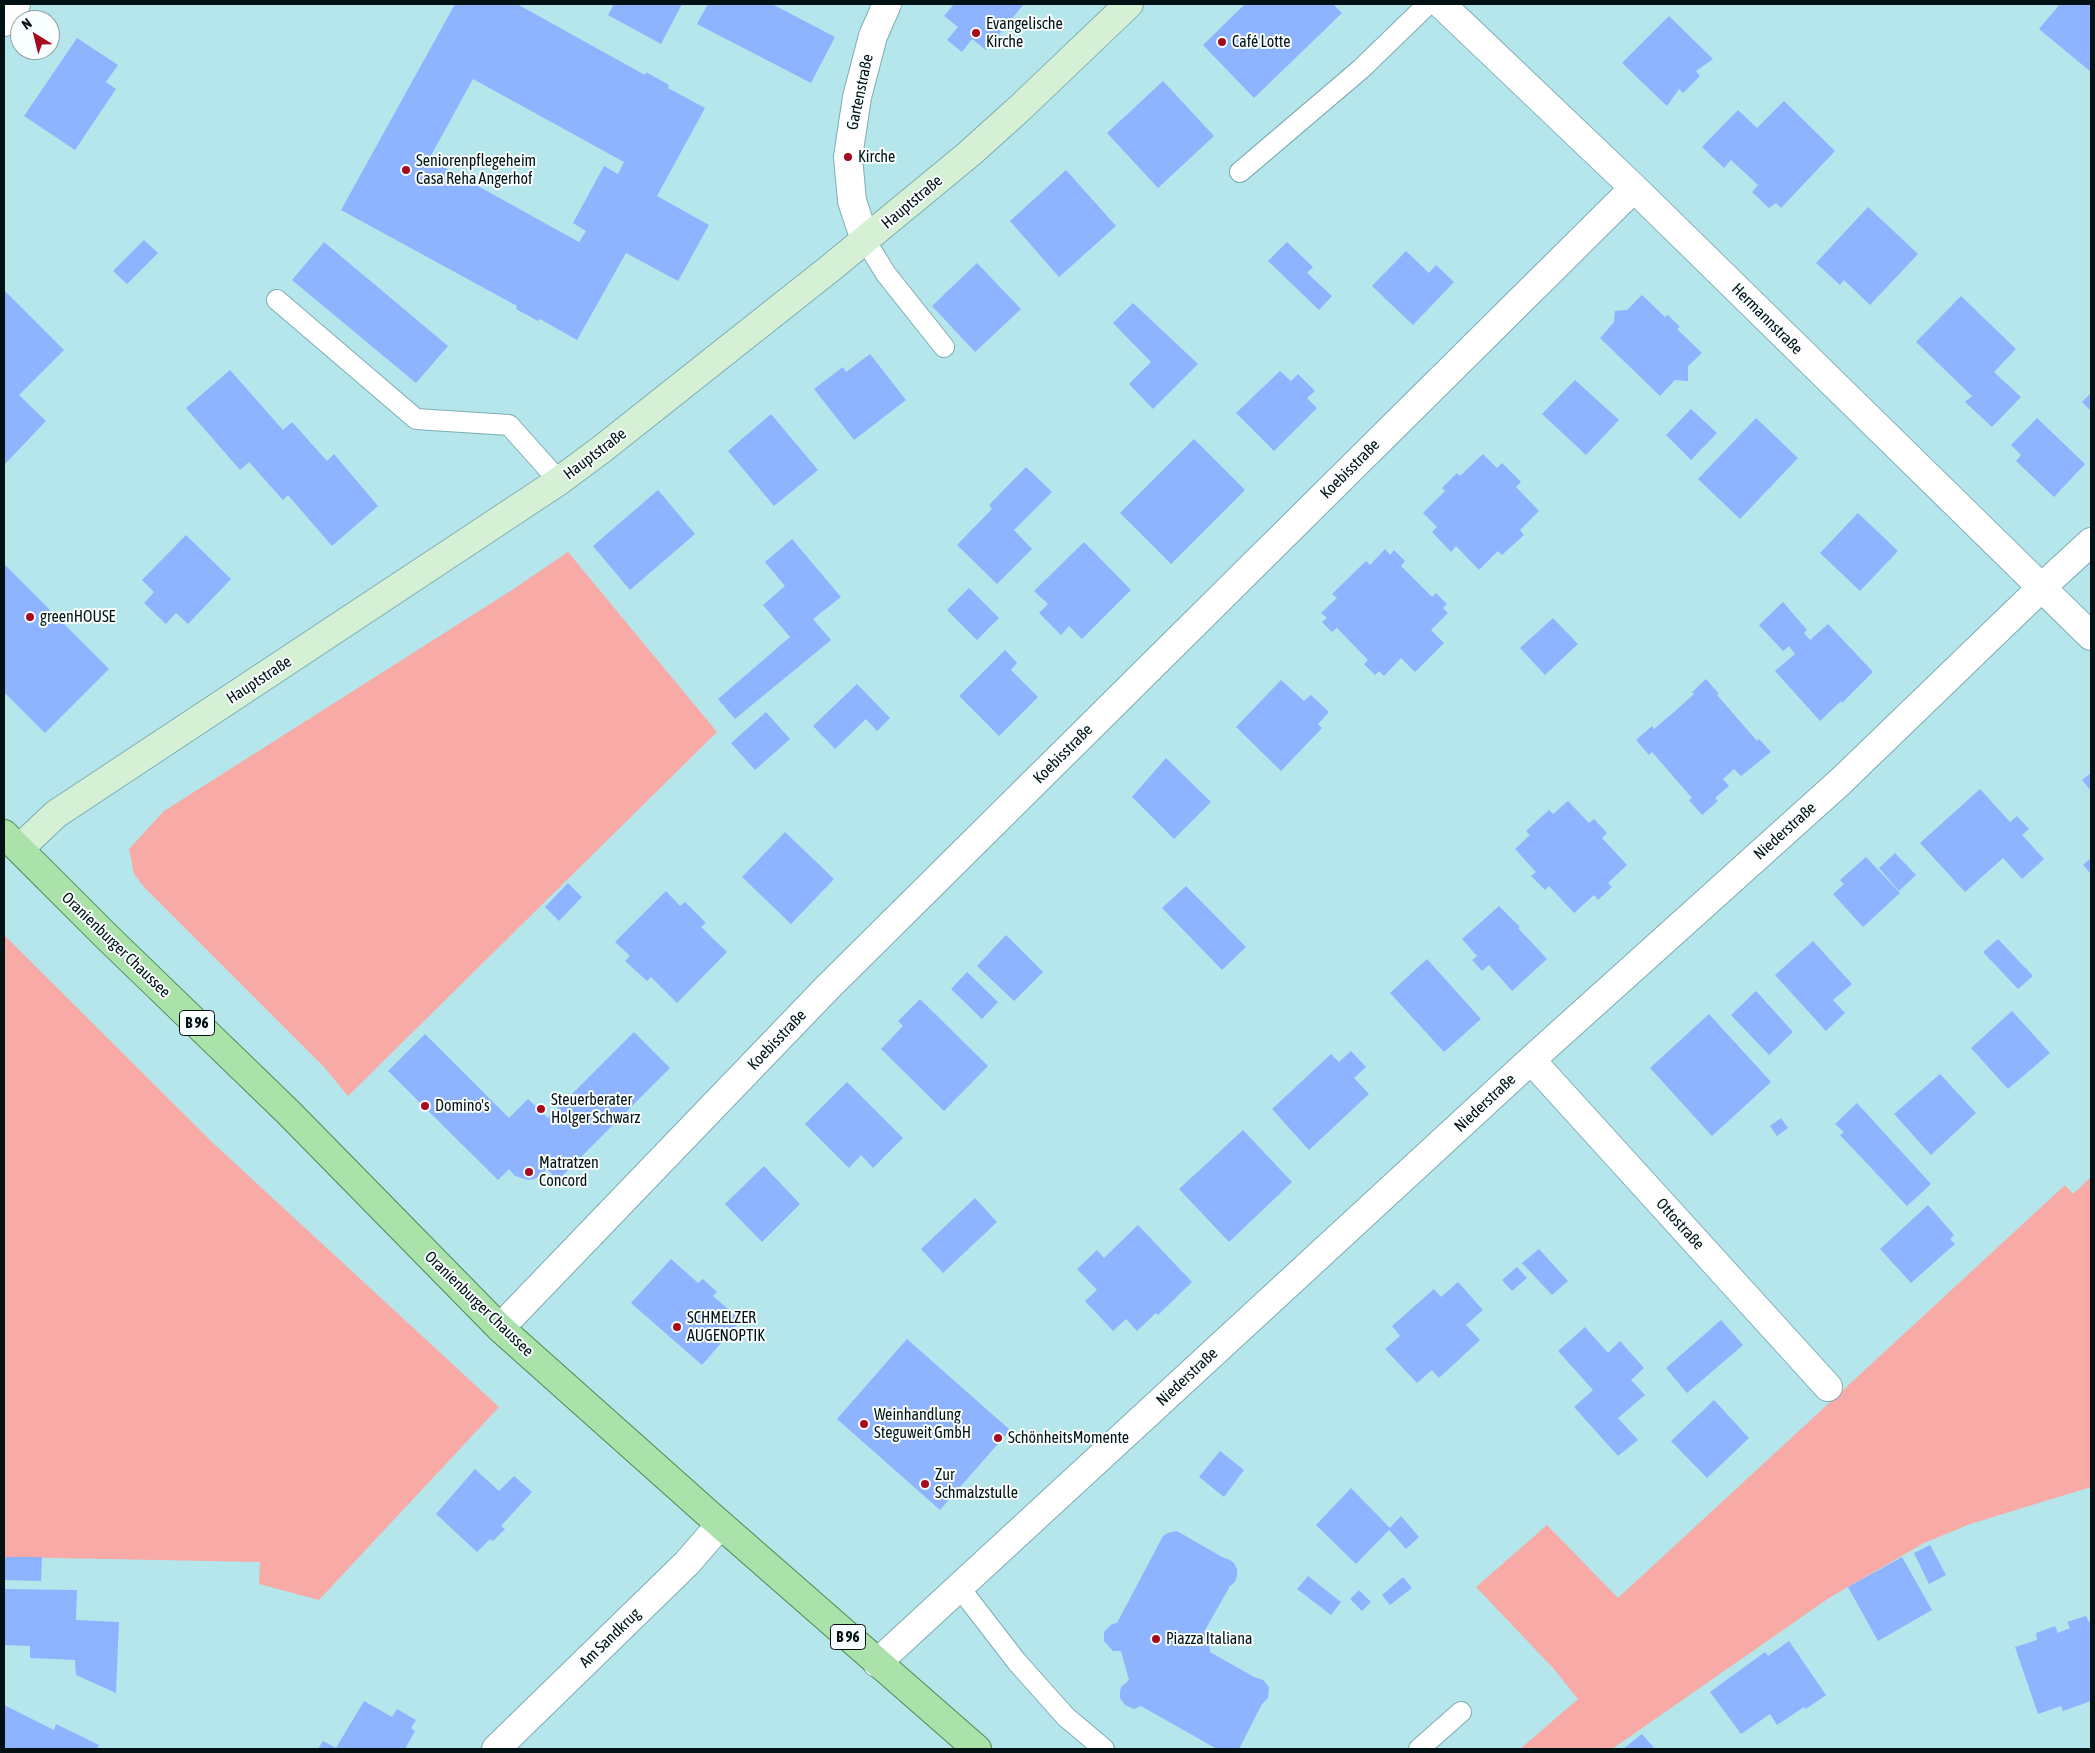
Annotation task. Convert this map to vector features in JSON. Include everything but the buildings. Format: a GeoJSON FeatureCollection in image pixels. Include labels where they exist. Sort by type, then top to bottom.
{"type":"FeatureCollection","features":[{"type":"Feature","properties":{"kind":"main road","name":"Oranienburger Chaussee"},"geometry":{"type":"LineString","coordinates":[[11,841],[288,1112],[500,1328],[720,1525],[977,1749]]}},
{"type":"Feature","properties":{"kind":"street"},"geometry":{"type":"LineString","coordinates":[[4,22],[16,4]]}},
{"type":"Feature","properties":{"kind":"street","name":"Gartenstraße"},"geometry":{"type":"LineString","coordinates":[[865,240],[852,201],[848,157],[857,97],[873,36],[887,4]]}},
{"type":"Feature","properties":{"kind":"street","name":"Hauptstraße"},"geometry":{"type":"LineString","coordinates":[[11,841],[56,814],[559,481],[602,450],[865,240],[1006,121],[1129,4]]}},
{"type":"Feature","properties":{"kind":"street","name":"Hermannstraße"},"geometry":{"type":"LineString","coordinates":[[1441,4],[1634,188],[2091,636]]}},
{"type":"Feature","properties":{"kind":"street","name":"Koebisstraße"},"geometry":{"type":"LineString","coordinates":[[500,1328],[827,988],[1634,188]]}},
{"type":"Feature","properties":{"kind":"street","name":"Niederstraße"},"geometry":{"type":"LineString","coordinates":[[877,1663],[1531,1060],[1840,782],[2091,542]]}},
{"type":"Feature","properties":{"kind":"street","name":"Ottostraße"},"geometry":{"type":"LineString","coordinates":[[1531,1060],[1828,1387]]}},
{"type":"Feature","properties":{"kind":"street","name":"Am Sandkrug"},"geometry":{"type":"LineString","coordinates":[[496,1749],[687,1563],[720,1525]]}},
{"type":"Feature","properties":{"kind":"lane"},"geometry":{"type":"LineString","coordinates":[[1240,172],[1361,69],[1428,4]]}},
{"type":"Feature","properties":{"kind":"lane"},"geometry":{"type":"LineString","coordinates":[[865,240],[886,274],[944,348]]}},
{"type":"Feature","properties":{"kind":"lane"},"geometry":{"type":"LineString","coordinates":[[277,300],[416,419],[509,425],[559,481]]}},
{"type":"Feature","properties":{"kind":"lane"},"geometry":{"type":"LineString","coordinates":[[959,1587],[1029,1676],[1066,1717],[1104,1749]]}},
{"type":"Feature","properties":{"kind":"lane"},"geometry":{"type":"LineString","coordinates":[[1419,1749],[1461,1712]]}},
{"type":"Feature","properties":{"kind":"shaded area"},"geometry":{"type":"Polygon","coordinates":[[[568,552],[717,732],[348,1096],[324,1067],[144,887],[134,874],[129,849],[164,811],[512,590],[568,552]]]}},
{"type":"Feature","properties":{"kind":"shaded area"},"geometry":{"type":"Polygon","coordinates":[[[4,935],[213,1143],[499,1407],[319,1600],[259,1584],[260,1562],[4,1557],[4,935]]]}},
{"type":"Feature","properties":{"kind":"shaded area"},"geometry":{"type":"Polygon","coordinates":[[[2091,1177],[2091,1487],[1970,1524],[1924,1543],[1829,1598],[1612,1749],[1520,1749],[1578,1699],[1553,1668],[1476,1587],[1547,1525],[1618,1598],[2065,1185],[2073,1194],[2091,1177]]]}},
{"type":"Feature","properties":{"kind":"place","name":"Evangelische Kirche"},"geometry":{"type":"Point","coordinates":[976,33]}},
{"type":"Feature","properties":{"kind":"place","name":"Café Lotte"},"geometry":{"type":"Point","coordinates":[1222,42]}},
{"type":"Feature","properties":{"kind":"place","name":"Kirche"},"geometry":{"type":"Point","coordinates":[848,157]}},
{"type":"Feature","properties":{"kind":"place","name":"Seniorenpflegeheim Casa Reha Angerhof"},"geometry":{"type":"Point","coordinates":[406,170]}},
{"type":"Feature","properties":{"kind":"place","name":"greenHOUSE"},"geometry":{"type":"Point","coordinates":[30,617]}},
{"type":"Feature","properties":{"kind":"place","name":"Domino's"},"geometry":{"type":"Point","coordinates":[425,1106]}},
{"type":"Feature","properties":{"kind":"place","name":"Steuerberater Holger Schwarz"},"geometry":{"type":"Point","coordinates":[541,1109]}},
{"type":"Feature","properties":{"kind":"place","name":"Matratzen Concord"},"geometry":{"type":"Point","coordinates":[529,1172]}},
{"type":"Feature","properties":{"kind":"place","name":"SCHMELZER AUGENOPTIK"},"geometry":{"type":"Point","coordinates":[677,1327]}},
{"type":"Feature","properties":{"kind":"place","name":"Weinhandlung Steguweit GmbH"},"geometry":{"type":"Point","coordinates":[864,1424]}},
{"type":"Feature","properties":{"kind":"place","name":"SchönheitsMomente"},"geometry":{"type":"Point","coordinates":[998,1438]}},
{"type":"Feature","properties":{"kind":"place","name":"Zur Schmalzstulle"},"geometry":{"type":"Point","coordinates":[925,1484]}},
{"type":"Feature","properties":{"kind":"place","name":"Piazza Italiana"},"geometry":{"type":"Point","coordinates":[1156,1639]}}]}
